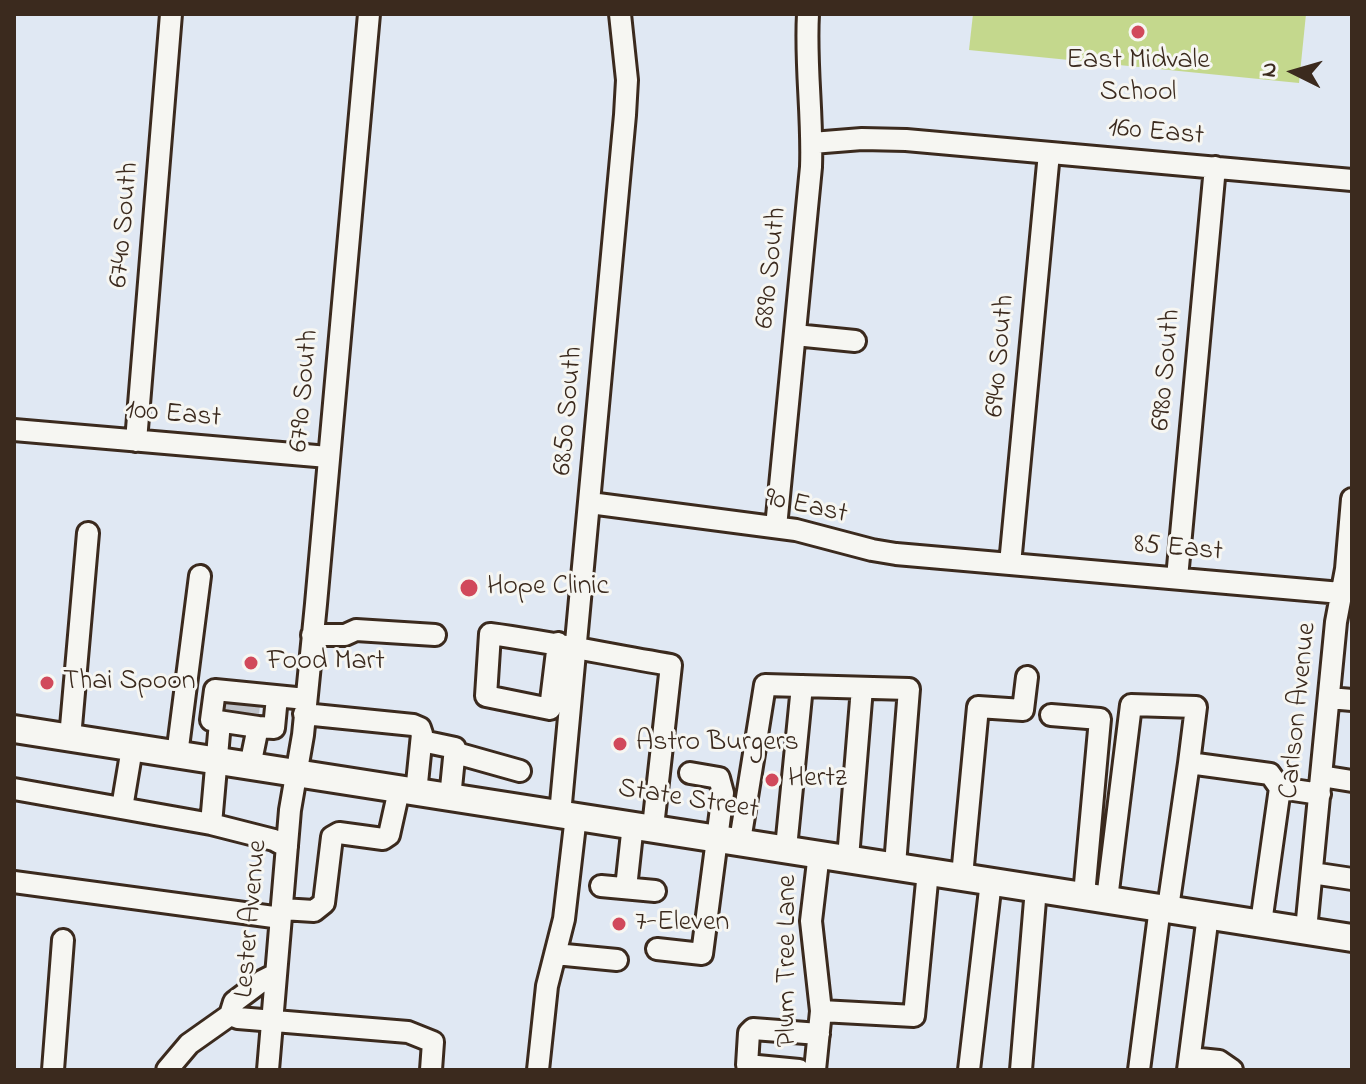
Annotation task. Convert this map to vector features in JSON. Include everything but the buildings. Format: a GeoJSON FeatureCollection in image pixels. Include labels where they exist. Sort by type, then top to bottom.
{"type":"FeatureCollection","features":[{"type":"Feature","properties":{"kind":"main road","name":"State Street"},"geometry":{"type":"LineString","coordinates":[[14,729],[1352,938]]}},
{"type":"Feature","properties":{"kind":"street","name":"6740 South"},"geometry":{"type":"LineString","coordinates":[[136,441],[171,14]]}},
{"type":"Feature","properties":{"kind":"street","name":"6790 South"},"geometry":{"type":"LineString","coordinates":[[297,774],[369,14]]}},
{"type":"Feature","properties":{"kind":"street","name":"6850 South"},"geometry":{"type":"LineString","coordinates":[[538,1070],[547,986],[564,919],[568,815],[567,646],[590,503],[625,115],[627,80],[620,14]]}},
{"type":"Feature","properties":{"kind":"street","name":"6890 South"},"geometry":{"type":"LineString","coordinates":[[776,527],[812,143],[807,64],[808,14]]}},
{"type":"Feature","properties":{"kind":"street","name":"160 East"},"geometry":{"type":"LineString","coordinates":[[812,143],[880,139],[1352,180]]}},
{"type":"Feature","properties":{"kind":"street","name":"6940 South"},"geometry":{"type":"LineString","coordinates":[[1010,564],[1049,153]]}},
{"type":"Feature","properties":{"kind":"street","name":"6980 South"},"geometry":{"type":"LineString","coordinates":[[1177,578],[1215,167]]}},
{"type":"Feature","properties":{"kind":"street"},"geometry":{"type":"LineString","coordinates":[[795,335],[855,341]]}},
{"type":"Feature","properties":{"kind":"street","name":"100 East"},"geometry":{"type":"LineString","coordinates":[[14,430],[328,457]]}},
{"type":"Feature","properties":{"kind":"street","name":"Carlson Avenue"},"geometry":{"type":"LineString","coordinates":[[1306,930],[1352,499]]}},
{"type":"Feature","properties":{"kind":"street","name":"90 East"},"geometry":{"type":"LineString","coordinates":[[590,503],[776,527],[872,550],[1010,564]]}},
{"type":"Feature","properties":{"kind":"street"},"geometry":{"type":"LineString","coordinates":[[70,738],[88,533]]}},
{"type":"Feature","properties":{"kind":"street","name":"85 East"},"geometry":{"type":"LineString","coordinates":[[1010,564],[1341,593]]}},
{"type":"Feature","properties":{"kind":"street"},"geometry":{"type":"LineString","coordinates":[[177,755],[200,576]]}},
{"type":"Feature","properties":{"kind":"street"},"geometry":{"type":"LineString","coordinates":[[312,635],[345,635],[356,630],[435,635]]}},
{"type":"Feature","properties":{"kind":"street"},"geometry":{"type":"LineString","coordinates":[[567,646],[550,709],[486,696],[490,634],[567,646],[671,665],[643,826],[626,888]]}},
{"type":"Feature","properties":{"kind":"street"},"geometry":{"type":"LineString","coordinates":[[962,876],[978,707],[1023,710],[1027,677]]}},
{"type":"Feature","properties":{"kind":"street"},"geometry":{"type":"LineString","coordinates":[[657,949],[702,954],[765,685],[909,689],[895,865]]}},
{"type":"Feature","properties":{"kind":"street"},"geometry":{"type":"LineString","coordinates":[[786,848],[802,686]]}},
{"type":"Feature","properties":{"kind":"street"},"geometry":{"type":"LineString","coordinates":[[848,858],[862,688]]}},
{"type":"Feature","properties":{"kind":"street"},"geometry":{"type":"LineString","coordinates":[[240,713],[274,728],[277,697]]}},
{"type":"Feature","properties":{"kind":"street"},"geometry":{"type":"LineString","coordinates":[[14,882],[281,914],[314,911],[324,903],[332,837],[339,833],[383,839],[389,835],[407,791],[422,741],[420,728],[305,707],[277,697],[240,713],[215,761],[211,824]]}},
{"type":"Feature","properties":{"kind":"street"},"geometry":{"type":"LineString","coordinates":[[1329,698],[1352,700]]}},
{"type":"Feature","properties":{"kind":"street"},"geometry":{"type":"LineString","coordinates":[[1095,897],[1131,705],[1196,707],[1139,1070]]}},
{"type":"Feature","properties":{"kind":"street"},"geometry":{"type":"LineString","coordinates":[[240,713],[250,766]]}},
{"type":"Feature","properties":{"kind":"street"},"geometry":{"type":"LineString","coordinates":[[1051,715],[1100,719],[1095,897]]}},
{"type":"Feature","properties":{"kind":"street"},"geometry":{"type":"LineString","coordinates":[[422,741],[450,745],[456,753],[520,771]]}},
{"type":"Feature","properties":{"kind":"street"},"geometry":{"type":"LineString","coordinates":[[122,808],[132,748]]}},
{"type":"Feature","properties":{"kind":"street"},"geometry":{"type":"LineString","coordinates":[[450,798],[456,753]]}},
{"type":"Feature","properties":{"kind":"street"},"geometry":{"type":"LineString","coordinates":[[1189,763],[1270,774],[1280,788],[1261,923]]}},
{"type":"Feature","properties":{"kind":"street"},"geometry":{"type":"LineString","coordinates":[[690,773],[719,778],[729,839]]}},
{"type":"Feature","properties":{"kind":"street","name":"Lester Avenue"},"geometry":{"type":"LineString","coordinates":[[268,1070],[287,847],[297,774]]}},
{"type":"Feature","properties":{"kind":"street"},"geometry":{"type":"LineString","coordinates":[[1280,788],[1352,781]]}},
{"type":"Feature","properties":{"kind":"street"},"geometry":{"type":"LineString","coordinates":[[14,789],[211,824],[274,840],[287,847]]}},
{"type":"Feature","properties":{"kind":"street","name":"Plum Tree Lane"},"geometry":{"type":"LineString","coordinates":[[815,1070],[821,1011],[811,921],[819,853]]}},
{"type":"Feature","properties":{"kind":"street"},"geometry":{"type":"LineString","coordinates":[[821,1011],[914,1016],[928,871]]}},
{"type":"Feature","properties":{"kind":"street"},"geometry":{"type":"LineString","coordinates":[[1312,873],[1352,879]]}},
{"type":"Feature","properties":{"kind":"street"},"geometry":{"type":"LineString","coordinates":[[969,1070],[991,881]]}},
{"type":"Feature","properties":{"kind":"street"},"geometry":{"type":"LineString","coordinates":[[601,886],[655,891]]}},
{"type":"Feature","properties":{"kind":"street"},"geometry":{"type":"LineString","coordinates":[[1021,1070],[1036,888]]}},
{"type":"Feature","properties":{"kind":"street"},"geometry":{"type":"LineString","coordinates":[[1208,915],[1189,1064],[1219,1061],[1232,1070]]}},
{"type":"Feature","properties":{"kind":"street"},"geometry":{"type":"LineString","coordinates":[[53,1070],[63,940]]}},
{"type":"Feature","properties":{"kind":"street"},"geometry":{"type":"LineString","coordinates":[[555,954],[617,960]]}},
{"type":"Feature","properties":{"kind":"street"},"geometry":{"type":"LineString","coordinates":[[167,1070],[189,1044],[230,1015],[234,1002],[276,974]]}},
{"type":"Feature","properties":{"kind":"street"},"geometry":{"type":"LineString","coordinates":[[230,1015],[408,1032],[433,1042],[431,1070]]}},
{"type":"Feature","properties":{"kind":"street"},"geometry":{"type":"LineString","coordinates":[[799,1070],[747,1065],[749,1033],[753,1029],[819,1034]]}},
{"type":"Feature","properties":{"kind":"green space","name":"East Midvale School"},"geometry":{"type":"Polygon","coordinates":[[[973,14],[1306,14],[1299,83],[969,50],[973,14]]]}},
{"type":"Feature","properties":{"kind":"tunnel"},"geometry":{"type":"LineString","coordinates":[[229,719],[231,702]]}},
{"type":"Feature","properties":{"kind":"tunnel"},"geometry":{"type":"LineString","coordinates":[[248,722],[250,705]]}},
{"type":"Feature","properties":{"kind":"place","name":"East Midvale School"},"geometry":{"type":"Point","coordinates":[1138,32]}},
{"type":"Feature","properties":{"kind":"place","name":"Hope Clinic"},"geometry":{"type":"Point","coordinates":[469,588]}},
{"type":"Feature","properties":{"kind":"place","name":"Food Mart"},"geometry":{"type":"Point","coordinates":[251,663]}},
{"type":"Feature","properties":{"kind":"place","name":"Thai Spoon"},"geometry":{"type":"Point","coordinates":[47,683]}},
{"type":"Feature","properties":{"kind":"place","name":"Astro Burgers"},"geometry":{"type":"Point","coordinates":[620,744]}},
{"type":"Feature","properties":{"kind":"place","name":"Hertz"},"geometry":{"type":"Point","coordinates":[772,780]}},
{"type":"Feature","properties":{"kind":"place","name":"7-Eleven"},"geometry":{"type":"Point","coordinates":[619,924]}}]}
